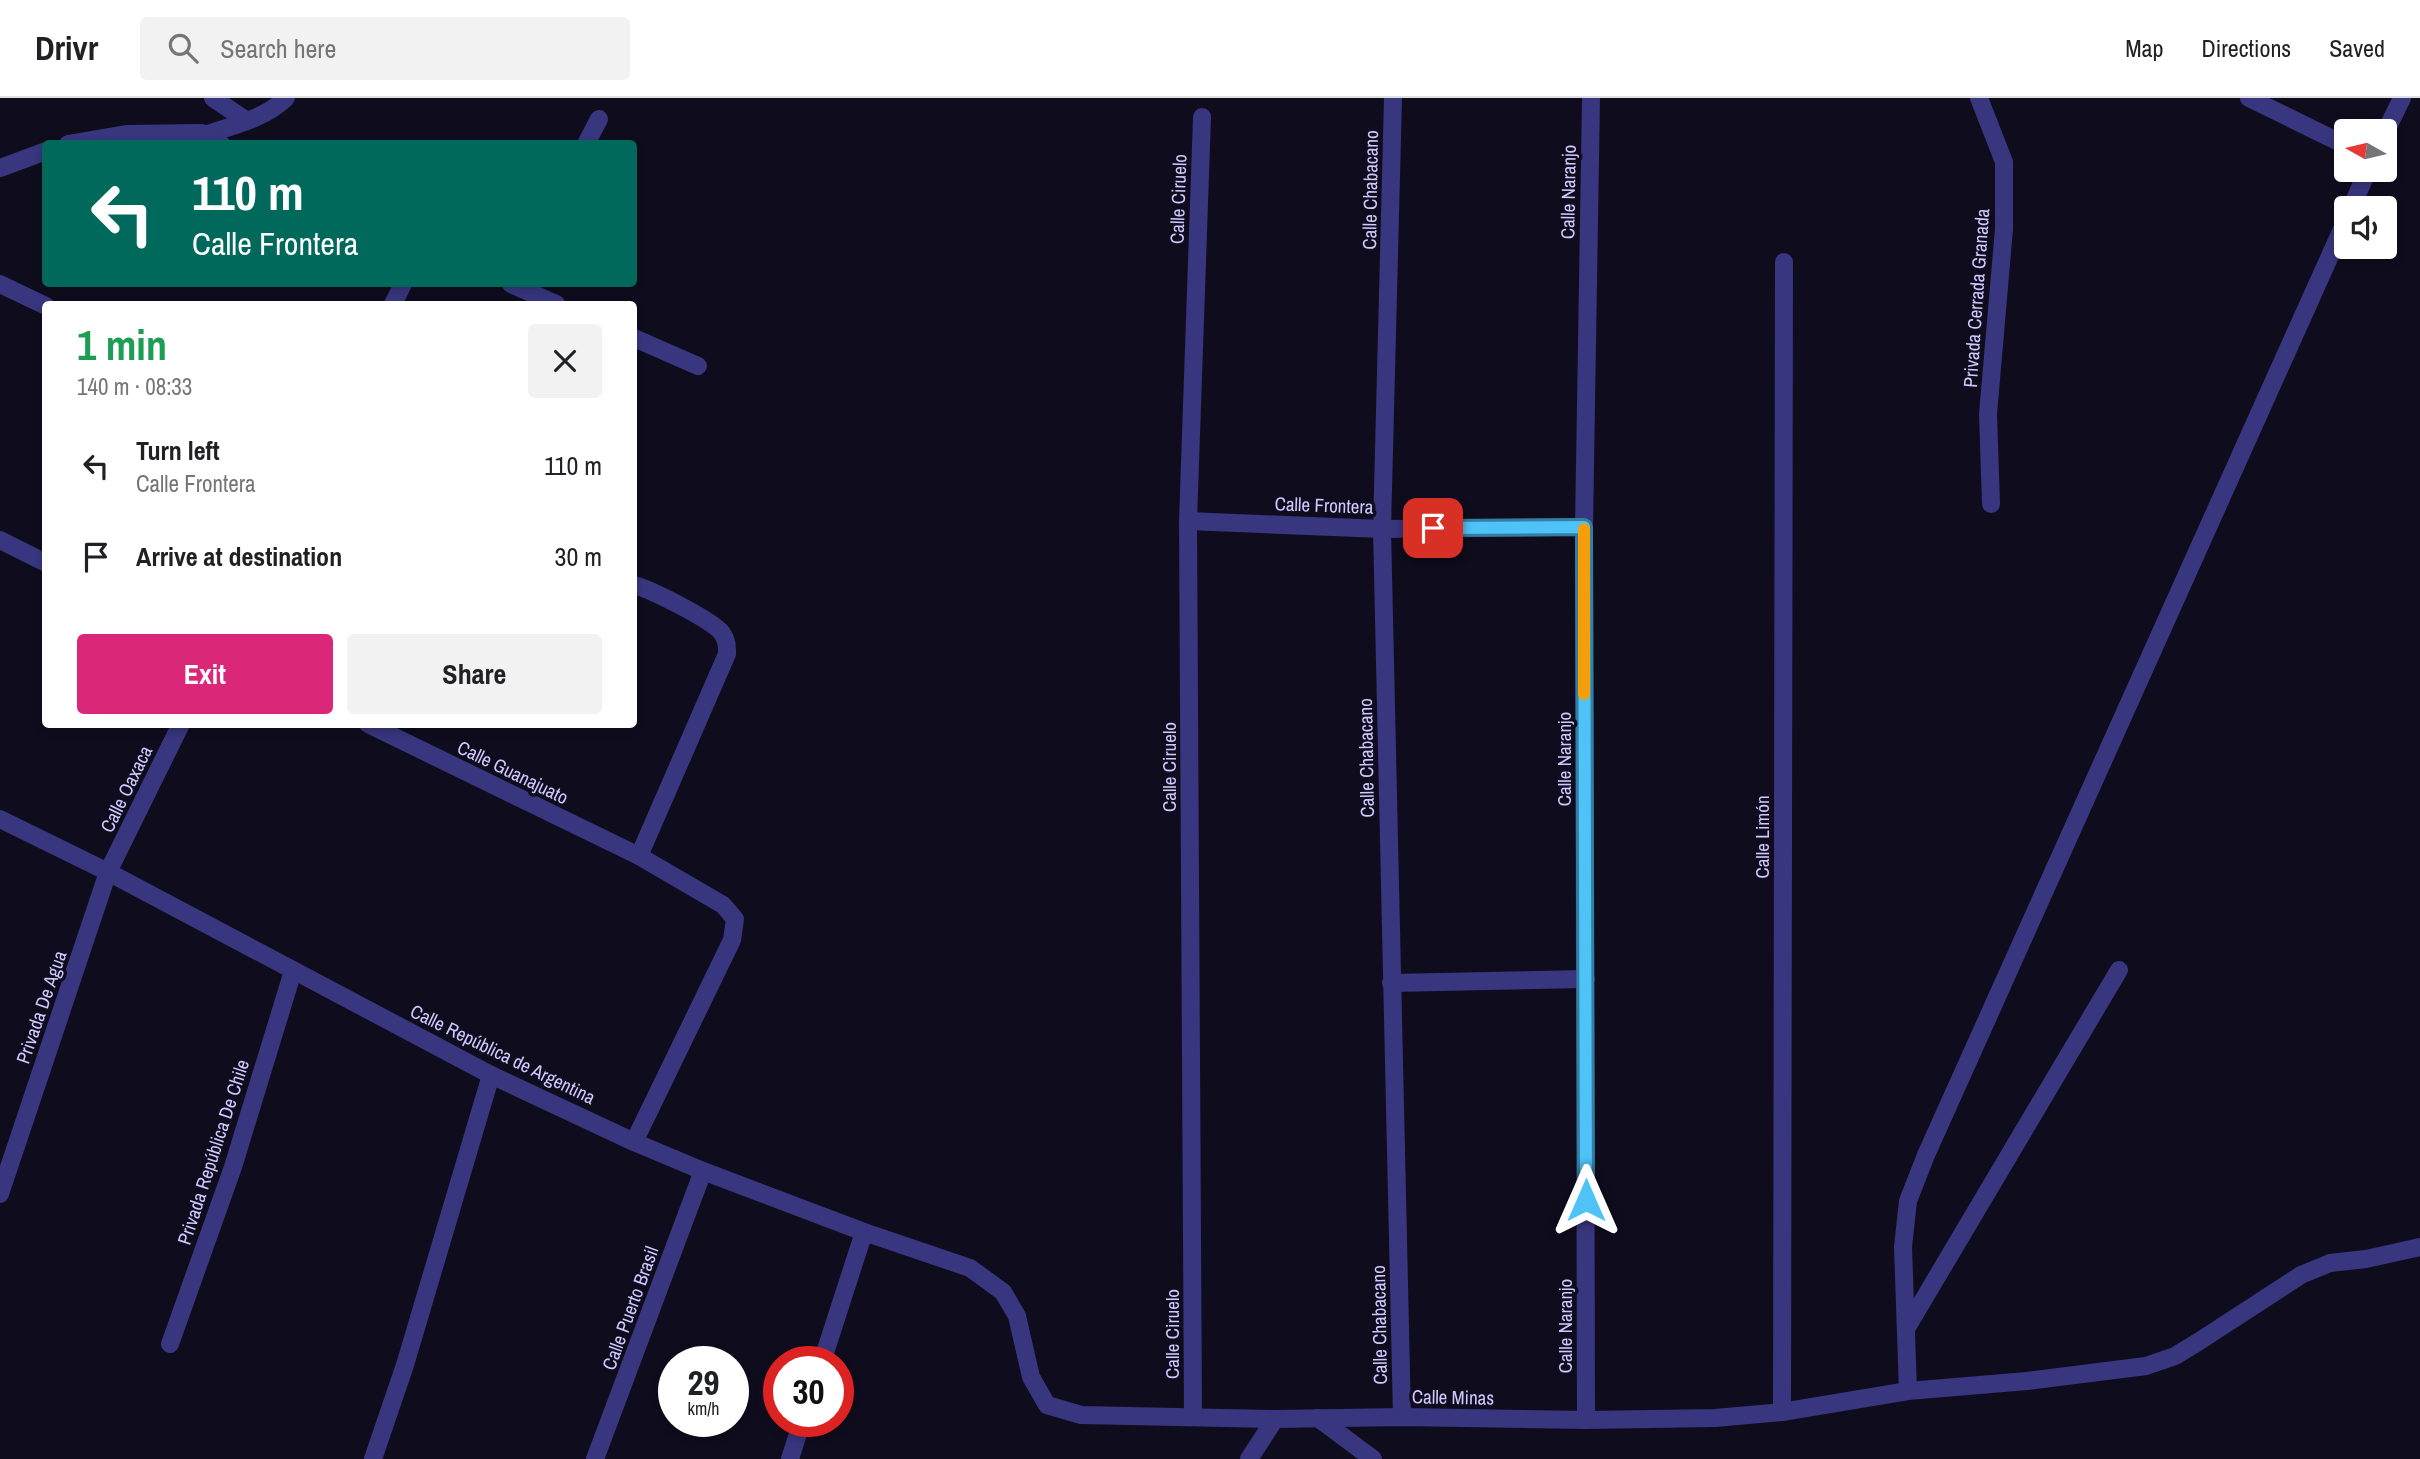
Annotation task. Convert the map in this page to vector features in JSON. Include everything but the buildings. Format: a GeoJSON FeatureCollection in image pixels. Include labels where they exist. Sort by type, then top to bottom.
{"type":"FeatureCollection","features":[{"type":"Feature","properties":{"kind":"street"},"geometry":{"type":"LineString","coordinates":[[213,98],[247,121]]}},
{"type":"Feature","properties":{"kind":"street"},"geometry":{"type":"LineString","coordinates":[[204,135],[247,121],[279,106],[286,98]]}},
{"type":"Feature","properties":{"kind":"street","name":"Calle Chabacano"},"geometry":{"type":"LineString","coordinates":[[1394,98],[1382,529],[1402,1417]]}},
{"type":"Feature","properties":{"kind":"street","name":"Calle Naranjo"},"geometry":{"type":"LineString","coordinates":[[1586,1420],[1584,527],[1591,98]]}},
{"type":"Feature","properties":{"kind":"street","name":"Privada Cerrada Granada"},"geometry":{"type":"LineString","coordinates":[[1979,98],[2004,162],[2004,229],[1988,414],[1991,505]]}},
{"type":"Feature","properties":{"kind":"street"},"geometry":{"type":"LineString","coordinates":[[2249,98],[2334,140]]}},
{"type":"Feature","properties":{"kind":"street"},"geometry":{"type":"LineString","coordinates":[[2392,119],[2402,98]]}},
{"type":"Feature","properties":{"kind":"street","name":"Calle Ciruelo"},"geometry":{"type":"LineString","coordinates":[[1193,1416],[1188,521],[1202,117]]}},
{"type":"Feature","properties":{"kind":"street"},"geometry":{"type":"LineString","coordinates":[[588,140],[599,119]]}},
{"type":"Feature","properties":{"kind":"street"},"geometry":{"type":"LineString","coordinates":[[91,140],[126,134],[202,133],[213,140]]}},
{"type":"Feature","properties":{"kind":"street"},"geometry":{"type":"LineString","coordinates":[[0,168],[42,152]]}},
{"type":"Feature","properties":{"kind":"street"},"geometry":{"type":"LineString","coordinates":[[1908,1391],[1903,1247],[1908,1201],[2334,247]]}},
{"type":"Feature","properties":{"kind":"street","name":"Calle Limón"},"geometry":{"type":"LineString","coordinates":[[1782,1412],[1784,262]]}},
{"type":"Feature","properties":{"kind":"street"},"geometry":{"type":"LineString","coordinates":[[0,284],[42,304]]}},
{"type":"Feature","properties":{"kind":"street"},"geometry":{"type":"LineString","coordinates":[[518,287],[549,301]]}},
{"type":"Feature","properties":{"kind":"street"},"geometry":{"type":"LineString","coordinates":[[637,339],[698,366]]}},
{"type":"Feature","properties":{"kind":"street","name":"Calle Frontera"},"geometry":{"type":"LineString","coordinates":[[1188,521],[1382,529],[1584,527]]}},
{"type":"Feature","properties":{"kind":"street"},"geometry":{"type":"LineString","coordinates":[[0,540],[42,562]]}},
{"type":"Feature","properties":{"kind":"street"},"geometry":{"type":"LineString","coordinates":[[637,585],[658,593],[720,630],[727,641],[727,654],[639,856]]}},
{"type":"Feature","properties":{"kind":"street","name":"Calle Oaxaca"},"geometry":{"type":"LineString","coordinates":[[108,872],[178,728]]}},
{"type":"Feature","properties":{"kind":"street","name":"Calle Guanajuato"},"geometry":{"type":"LineString","coordinates":[[376,728],[639,856],[723,905],[735,919],[732,940],[634,1142]]}},
{"type":"Feature","properties":{"kind":"street","name":"Calle República de Argentina"},"geometry":{"type":"LineString","coordinates":[[0,819],[108,872],[491,1075],[634,1142],[863,1232],[970,1268],[1003,1292],[1017,1317],[1031,1377],[1047,1405]]}},
{"type":"Feature","properties":{"kind":"street","name":"Privada De Agua"},"geometry":{"type":"LineString","coordinates":[[0,1194],[108,872]]}},
{"type":"Feature","properties":{"kind":"street"},"geometry":{"type":"LineString","coordinates":[[1906,1329],[2119,970]]}},
{"type":"Feature","properties":{"kind":"street","name":"Privada República De Chile"},"geometry":{"type":"LineString","coordinates":[[170,1344],[233,1167],[293,971]]}},
{"type":"Feature","properties":{"kind":"street"},"geometry":{"type":"LineString","coordinates":[[1391,983],[1586,979]]}},
{"type":"Feature","properties":{"kind":"street"},"geometry":{"type":"LineString","coordinates":[[373,1459],[405,1366],[491,1075]]}},
{"type":"Feature","properties":{"kind":"street","name":"Calle Puerto Brasil"},"geometry":{"type":"LineString","coordinates":[[595,1459],[703,1171]]}},
{"type":"Feature","properties":{"kind":"street"},"geometry":{"type":"LineString","coordinates":[[827,1346],[863,1232]]}},
{"type":"Feature","properties":{"kind":"street","name":"Calle Minas"},"geometry":{"type":"LineString","coordinates":[[1047,1405],[1081,1415],[1275,1419],[1716,1419],[1782,1412],[1908,1391],[2027,1381],[2146,1366],[2175,1356],[2301,1275],[2330,1263],[2366,1259],[2420,1247]]}},
{"type":"Feature","properties":{"kind":"street"},"geometry":{"type":"LineString","coordinates":[[1318,1418],[1373,1459]]}},
{"type":"Feature","properties":{"kind":"street"},"geometry":{"type":"LineString","coordinates":[[1249,1459],[1275,1419]]}},
{"type":"Feature","properties":{"kind":"street"},"geometry":{"type":"LineString","coordinates":[[790,1459],[797,1437]]}},
{"type":"Feature","properties":{"kind":"slow traffic"},"geometry":{"type":"LineString","coordinates":[[1584,529],[1584,694]]}},
{"type":"Feature","properties":{"kind":"route"},"geometry":{"type":"LineString","coordinates":[[1433,528],[1584,527],[1586,1200]]}}]}
